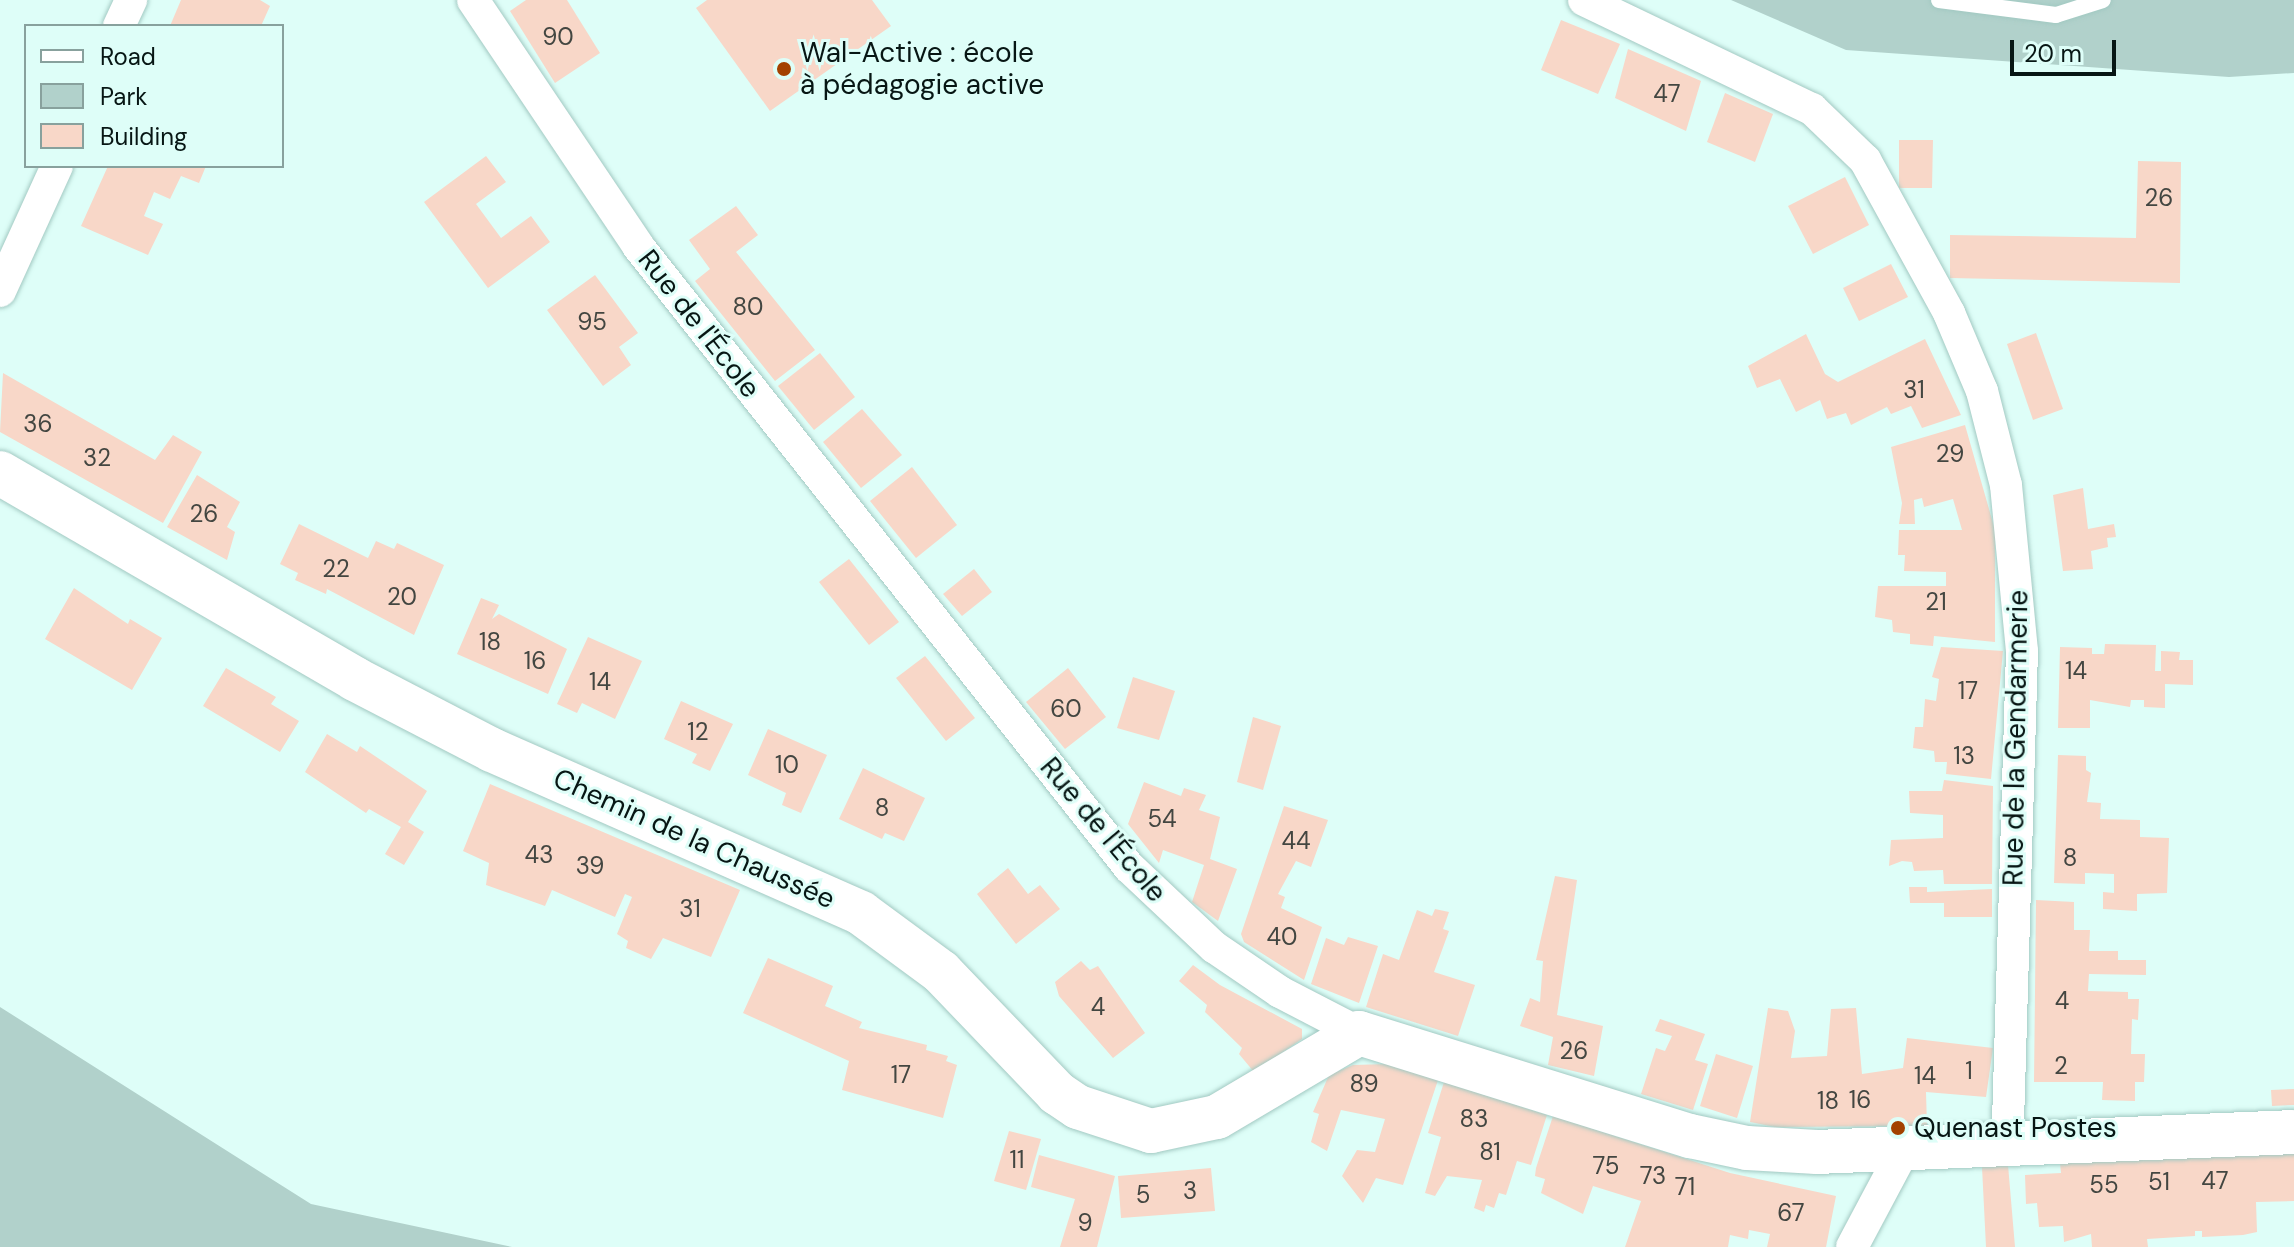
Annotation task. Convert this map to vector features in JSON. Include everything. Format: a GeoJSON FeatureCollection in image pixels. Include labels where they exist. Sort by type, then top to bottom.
{"type":"FeatureCollection","features":[{"type":"Feature","properties":{"kind":"street"},"geometry":{"type":"LineString","coordinates":[[120,24],[131,0]]}},
{"type":"Feature","properties":{"kind":"street","name":"Rue de l'École"},"geometry":{"type":"LineString","coordinates":[[473,0],[638,246],[1129,867],[1214,947],[1280,992],[1359,1033],[1690,1136],[1747,1148],[2007,1146],[2294,1132]]}},
{"type":"Feature","properties":{"kind":"street","name":"Rue de la Gendarmerie"},"geometry":{"type":"LineString","coordinates":[[1584,0],[1812,109],[1865,160],[1949,313],[1982,391],[2006,485],[2022,651],[2007,1146]]}},
{"type":"Feature","properties":{"kind":"street"},"geometry":{"type":"LineString","coordinates":[[0,291],[56,168]]}},
{"type":"Feature","properties":{"kind":"street","name":"Chemin de la Chaussée"},"geometry":{"type":"LineString","coordinates":[[0,473],[355,679],[492,750],[861,913],[941,972],[1038,1077],[1078,1107],[1151,1131],[1217,1117],[1359,1033]]}},
{"type":"Feature","properties":{"kind":"street"},"geometry":{"type":"LineString","coordinates":[[1852,1247],[1904,1149]]}},
{"type":"Feature","properties":{"kind":"lane"},"geometry":{"type":"LineString","coordinates":[[1939,0],[2056,15],[2103,0]]}},
{"type":"Feature","properties":{"kind":"green space"},"geometry":{"type":"Polygon","coordinates":[[[1731,0],[2294,0],[2294,73],[2229,77],[1846,50],[1731,0]]]}},
{"type":"Feature","properties":{"kind":"green space"},"geometry":{"type":"Polygon","coordinates":[[[0,1007],[311,1204],[512,1247],[0,1247],[0,1007]]]}},
{"type":"Feature","properties":{"kind":"building"},"geometry":{"type":"Polygon","coordinates":[[[181,0],[260,0],[270,6],[262,24],[171,24],[181,0]]]}},
{"type":"Feature","properties":{"kind":"building"},"geometry":{"type":"Polygon","coordinates":[[[526,0],[567,0],[600,53],[555,83],[510,11],[526,0]]]}},
{"type":"Feature","properties":{"kind":"building","name":"Wal-Active : école à pédagogie active"},"geometry":{"type":"Polygon","coordinates":[[[707,0],[872,0],[891,26],[770,111],[696,8],[707,0]]]}},
{"type":"Feature","properties":{"kind":"building"},"geometry":{"type":"Polygon","coordinates":[[[1561,20],[1620,44],[1598,94],[1541,70],[1561,20]]]}},
{"type":"Feature","properties":{"kind":"building"},"geometry":{"type":"Polygon","coordinates":[[[1628,49],[1701,81],[1686,131],[1615,98],[1628,49]]]}},
{"type":"Feature","properties":{"kind":"building"},"geometry":{"type":"Polygon","coordinates":[[[1725,93],[1773,114],[1755,162],[1707,142],[1725,93]]]}},
{"type":"Feature","properties":{"kind":"building"},"geometry":{"type":"Polygon","coordinates":[[[1899,140],[1933,140],[1932,188],[1899,188],[1899,140]]]}},
{"type":"Feature","properties":{"kind":"building"},"geometry":{"type":"Polygon","coordinates":[[[486,156],[506,182],[476,204],[501,238],[531,216],[550,242],[488,288],[424,202],[486,156]]]}},
{"type":"Feature","properties":{"kind":"building"},"geometry":{"type":"Polygon","coordinates":[[[2138,161],[2181,162],[2180,283],[1950,278],[1950,235],[2136,238],[2138,161]]]}},
{"type":"Feature","properties":{"kind":"building"},"geometry":{"type":"Polygon","coordinates":[[[107,168],[205,168],[199,183],[181,176],[170,199],[154,192],[144,216],[163,224],[148,255],[81,226],[107,168]]]}},
{"type":"Feature","properties":{"kind":"building"},"geometry":{"type":"Polygon","coordinates":[[[1845,177],[1869,225],[1813,254],[1788,206],[1845,177]]]}},
{"type":"Feature","properties":{"kind":"building"},"geometry":{"type":"Polygon","coordinates":[[[736,206],[758,235],[736,252],[815,350],[775,381],[695,281],[710,269],[689,240],[736,206]]]}},
{"type":"Feature","properties":{"kind":"building"},"geometry":{"type":"Polygon","coordinates":[[[1891,264],[1908,297],[1859,321],[1843,288],[1891,264]]]}},
{"type":"Feature","properties":{"kind":"building"},"geometry":{"type":"Polygon","coordinates":[[[595,275],[638,333],[619,347],[631,365],[603,386],[547,310],[595,275]]]}},
{"type":"Feature","properties":{"kind":"building"},"geometry":{"type":"Polygon","coordinates":[[[2036,333],[2063,409],[2033,420],[2007,344],[2036,333]]]}},
{"type":"Feature","properties":{"kind":"building"},"geometry":{"type":"Polygon","coordinates":[[[1806,334],[1825,374],[1838,382],[1925,339],[1961,415],[1922,428],[1911,406],[1891,414],[1887,407],[1851,425],[1846,413],[1827,419],[1820,400],[1796,412],[1780,379],[1757,388],[1748,366],[1806,334]]]}},
{"type":"Feature","properties":{"kind":"building"},"geometry":{"type":"Polygon","coordinates":[[[820,353],[855,397],[814,430],[778,386],[820,353]]]}},
{"type":"Feature","properties":{"kind":"building"},"geometry":{"type":"Polygon","coordinates":[[[3,373],[155,460],[173,435],[202,452],[163,523],[0,432],[3,373]]]}},
{"type":"Feature","properties":{"kind":"building"},"geometry":{"type":"Polygon","coordinates":[[[862,409],[902,455],[861,488],[823,442],[862,409]]]}},
{"type":"Feature","properties":{"kind":"building"},"geometry":{"type":"Polygon","coordinates":[[[1965,425],[1995,530],[1995,642],[1934,636],[1933,646],[1910,644],[1910,634],[1893,632],[1892,620],[1875,617],[1878,586],[1946,586],[1946,572],[1904,571],[1905,555],[1898,555],[1899,530],[1962,530],[1953,499],[1924,507],[1922,498],[1914,500],[1915,524],[1899,524],[1902,503],[1891,447],[1965,425]]]}},
{"type":"Feature","properties":{"kind":"building"},"geometry":{"type":"Polygon","coordinates":[[[912,467],[957,525],[916,558],[870,501],[912,467]]]}},
{"type":"Feature","properties":{"kind":"building"},"geometry":{"type":"Polygon","coordinates":[[[197,475],[240,502],[227,527],[235,532],[227,560],[167,527],[197,475]]]}},
{"type":"Feature","properties":{"kind":"building"},"geometry":{"type":"Polygon","coordinates":[[[2083,488],[2088,529],[2114,524],[2116,537],[2107,538],[2108,547],[2091,551],[2093,569],[2063,571],[2053,495],[2083,488]]]}},
{"type":"Feature","properties":{"kind":"building"},"geometry":{"type":"Polygon","coordinates":[[[299,524],[368,558],[376,541],[394,549],[397,543],[444,565],[414,635],[327,589],[326,594],[295,580],[298,573],[280,564],[299,524]]]}},
{"type":"Feature","properties":{"kind":"building"},"geometry":{"type":"Polygon","coordinates":[[[849,559],[899,622],[869,645],[819,582],[849,559]]]}},
{"type":"Feature","properties":{"kind":"building"},"geometry":{"type":"Polygon","coordinates":[[[974,569],[992,592],[962,616],[943,594],[974,569]]]}},
{"type":"Feature","properties":{"kind":"building"},"geometry":{"type":"Polygon","coordinates":[[[74,588],[128,624],[130,619],[162,638],[132,690],[45,639],[74,588]]]}},
{"type":"Feature","properties":{"kind":"building"},"geometry":{"type":"Polygon","coordinates":[[[481,598],[499,605],[492,619],[499,614],[567,649],[548,694],[457,654],[481,598]]]}},
{"type":"Feature","properties":{"kind":"building"},"geometry":{"type":"Polygon","coordinates":[[[588,637],[642,661],[615,719],[582,703],[577,713],[557,704],[588,637]]]}},
{"type":"Feature","properties":{"kind":"building"},"geometry":{"type":"Polygon","coordinates":[[[2105,644],[2156,645],[2155,671],[2161,671],[2161,651],[2180,652],[2179,660],[2193,660],[2193,685],[2165,684],[2165,708],[2144,707],[2144,700],[2131,700],[2130,707],[2090,700],[2090,728],[2058,728],[2060,647],[2092,648],[2092,654],[2104,654],[2105,644]]]}},
{"type":"Feature","properties":{"kind":"building"},"geometry":{"type":"Polygon","coordinates":[[[1941,647],[2003,651],[1991,779],[1946,774],[1947,762],[1935,762],[1934,751],[1913,748],[1915,727],[1923,727],[1925,699],[1936,701],[1939,679],[1932,677],[1941,647]]]}},
{"type":"Feature","properties":{"kind":"building"},"geometry":{"type":"Polygon","coordinates":[[[925,656],[975,718],[946,741],[896,678],[925,656]]]}},
{"type":"Feature","properties":{"kind":"building"},"geometry":{"type":"Polygon","coordinates":[[[226,668],[276,697],[271,704],[299,721],[280,752],[203,706],[226,668]]]}},
{"type":"Feature","properties":{"kind":"building"},"geometry":{"type":"Polygon","coordinates":[[[1068,668],[1106,717],[1065,749],[1026,702],[1068,668]]]}},
{"type":"Feature","properties":{"kind":"building"},"geometry":{"type":"Polygon","coordinates":[[[1133,677],[1175,691],[1159,740],[1117,728],[1133,677]]]}},
{"type":"Feature","properties":{"kind":"building"},"geometry":{"type":"Polygon","coordinates":[[[681,701],[733,724],[710,771],[692,763],[697,754],[664,739],[681,701]]]}},
{"type":"Feature","properties":{"kind":"building"},"geometry":{"type":"Polygon","coordinates":[[[1253,717],[1281,726],[1263,790],[1237,782],[1253,717]]]}},
{"type":"Feature","properties":{"kind":"building"},"geometry":{"type":"Polygon","coordinates":[[[768,729],[827,755],[801,813],[782,805],[786,793],[748,775],[768,729]]]}},
{"type":"Feature","properties":{"kind":"building"},"geometry":{"type":"Polygon","coordinates":[[[327,734],[357,752],[360,746],[427,791],[408,822],[424,832],[404,865],[385,854],[401,827],[369,809],[366,813],[305,772],[327,734]]]}},
{"type":"Feature","properties":{"kind":"building"},"geometry":{"type":"Polygon","coordinates":[[[2058,755],[2086,756],[2086,770],[2091,773],[2087,802],[2101,803],[2100,819],[2140,820],[2140,837],[2169,838],[2167,893],[2137,894],[2137,911],[2103,909],[2103,892],[2114,893],[2114,874],[2085,873],[2085,884],[2054,883],[2058,755]]]}},
{"type":"Feature","properties":{"kind":"building"},"geometry":{"type":"Polygon","coordinates":[[[863,768],[925,798],[904,841],[885,833],[882,839],[839,819],[863,768]]]}},
{"type":"Feature","properties":{"kind":"building"},"geometry":{"type":"Polygon","coordinates":[[[1944,780],[1993,786],[1992,884],[1944,884],[1943,870],[1914,871],[1912,862],[1902,861],[1889,866],[1891,840],[1943,838],[1943,815],[1910,813],[1909,791],[1942,791],[1944,780]]]}},
{"type":"Feature","properties":{"kind":"building"},"geometry":{"type":"Polygon","coordinates":[[[1144,782],[1181,796],[1184,788],[1206,795],[1199,810],[1220,817],[1210,859],[1237,869],[1218,921],[1192,902],[1204,865],[1163,850],[1159,863],[1128,824],[1144,782]]]}},
{"type":"Feature","properties":{"kind":"building"},"geometry":{"type":"Polygon","coordinates":[[[490,784],[740,890],[711,957],[663,938],[651,959],[626,948],[628,941],[617,934],[632,897],[625,894],[615,917],[552,890],[545,906],[486,885],[489,863],[463,851],[490,784]]]}},
{"type":"Feature","properties":{"kind":"building"},"geometry":{"type":"Polygon","coordinates":[[[1284,806],[1328,820],[1311,867],[1296,861],[1278,894],[1285,897],[1281,908],[1322,927],[1304,980],[1244,942],[1241,934],[1284,806]]]}},
{"type":"Feature","properties":{"kind":"building"},"geometry":{"type":"Polygon","coordinates":[[[1008,868],[1028,894],[1040,885],[1060,909],[1016,944],[977,894],[1008,868]]]}},
{"type":"Feature","properties":{"kind":"building"},"geometry":{"type":"Polygon","coordinates":[[[1555,876],[1577,880],[1557,1015],[1603,1026],[1594,1076],[1548,1065],[1553,1037],[1520,1026],[1530,998],[1540,1002],[1543,961],[1536,960],[1555,876]]]}},
{"type":"Feature","properties":{"kind":"building"},"geometry":{"type":"Polygon","coordinates":[[[1909,887],[1927,887],[1927,892],[1992,889],[1992,917],[1944,917],[1944,903],[1910,903],[1909,887]]]}},
{"type":"Feature","properties":{"kind":"building"},"geometry":{"type":"Polygon","coordinates":[[[2036,900],[2074,902],[2074,930],[2090,930],[2089,951],[2118,951],[2118,960],[2146,960],[2146,975],[2089,974],[2088,991],[2128,992],[2128,999],[2139,999],[2138,1020],[2132,1019],[2131,1054],[2145,1054],[2144,1082],[2135,1082],[2135,1101],[2102,1100],[2103,1082],[2034,1082],[2036,900]]]}},
{"type":"Feature","properties":{"kind":"building"},"geometry":{"type":"Polygon","coordinates":[[[1435,909],[1449,912],[1443,929],[1449,931],[1434,972],[1475,985],[1458,1036],[1366,1007],[1383,954],[1399,960],[1417,910],[1432,916],[1435,909]]]}},
{"type":"Feature","properties":{"kind":"building"},"geometry":{"type":"Polygon","coordinates":[[[1348,937],[1378,946],[1359,1003],[1311,984],[1326,938],[1344,945],[1348,937]]]}},
{"type":"Feature","properties":{"kind":"building"},"geometry":{"type":"Polygon","coordinates":[[[768,958],[833,986],[825,1006],[862,1022],[859,1028],[927,1045],[926,1050],[948,1056],[946,1061],[957,1065],[943,1118],[842,1090],[849,1061],[743,1013],[768,958]]]}},
{"type":"Feature","properties":{"kind":"building"},"geometry":{"type":"Polygon","coordinates":[[[1081,961],[1090,970],[1098,966],[1145,1033],[1113,1058],[1059,996],[1055,982],[1081,961]]]}},
{"type":"Feature","properties":{"kind":"building"},"geometry":{"type":"Polygon","coordinates":[[[1193,965],[1220,985],[1302,1029],[1302,1039],[1254,1072],[1239,1054],[1242,1048],[1205,1012],[1207,1005],[1179,981],[1193,965]]]}},
{"type":"Feature","properties":{"kind":"building"},"geometry":{"type":"Polygon","coordinates":[[[1768,1008],[1788,1011],[1795,1031],[1791,1058],[1827,1056],[1831,1009],[1856,1008],[1862,1074],[1903,1068],[1907,1038],[1993,1048],[1986,1097],[1926,1092],[1927,1126],[1775,1127],[1750,1122],[1768,1008]]]}},
{"type":"Feature","properties":{"kind":"building"},"geometry":{"type":"Polygon","coordinates":[[[1660,1019],[1705,1034],[1695,1060],[1708,1064],[1693,1110],[1641,1094],[1656,1048],[1665,1051],[1672,1036],[1655,1031],[1660,1019]]]}},
{"type":"Feature","properties":{"kind":"building"},"geometry":{"type":"Polygon","coordinates":[[[1716,1054],[1753,1066],[1737,1118],[1700,1106],[1716,1054]]]}},
{"type":"Feature","properties":{"kind":"building"},"geometry":{"type":"Polygon","coordinates":[[[1388,1064],[1438,1080],[1403,1185],[1376,1178],[1363,1203],[1342,1176],[1357,1150],[1375,1152],[1385,1119],[1341,1110],[1327,1151],[1311,1142],[1319,1114],[1313,1112],[1329,1075],[1353,1065],[1388,1064]]]}},
{"type":"Feature","properties":{"kind":"building"},"geometry":{"type":"Polygon","coordinates":[[[1444,1082],[1547,1115],[1531,1165],[1517,1161],[1506,1195],[1499,1193],[1494,1208],[1486,1205],[1484,1212],[1474,1208],[1482,1180],[1447,1176],[1435,1196],[1425,1193],[1441,1137],[1428,1133],[1444,1082]]]}},
{"type":"Feature","properties":{"kind":"building"},"geometry":{"type":"Polygon","coordinates":[[[2294,1089],[2294,1105],[2272,1106],[2271,1090],[2294,1089]]]}},
{"type":"Feature","properties":{"kind":"building"},"geometry":{"type":"Polygon","coordinates":[[[1553,1116],[1730,1173],[1836,1196],[1826,1247],[1767,1247],[1770,1234],[1749,1230],[1748,1239],[1730,1235],[1728,1247],[1625,1247],[1641,1201],[1593,1186],[1583,1214],[1541,1193],[1545,1179],[1535,1176],[1536,1168],[1553,1116]]]}},
{"type":"Feature","properties":{"kind":"building"},"geometry":{"type":"Polygon","coordinates":[[[1009,1131],[1041,1139],[1026,1190],[994,1181],[1009,1131]]]}},
{"type":"Feature","properties":{"kind":"building"},"geometry":{"type":"Polygon","coordinates":[[[2294,1152],[2294,1201],[2256,1202],[2257,1232],[2243,1235],[2202,1237],[2202,1231],[2195,1231],[2195,1236],[2147,1239],[2148,1247],[2092,1247],[2091,1234],[2064,1242],[2063,1226],[2039,1227],[2037,1203],[2026,1204],[2025,1175],[2061,1173],[2060,1163],[2294,1152]]]}},
{"type":"Feature","properties":{"kind":"building"},"geometry":{"type":"Polygon","coordinates":[[[1039,1155],[1115,1176],[1097,1247],[1060,1247],[1075,1199],[1031,1187],[1039,1155]]]}},
{"type":"Feature","properties":{"kind":"building"},"geometry":{"type":"Polygon","coordinates":[[[2008,1165],[2015,1247],[1986,1247],[1982,1167],[2008,1165]]]}},
{"type":"Feature","properties":{"kind":"building"},"geometry":{"type":"Polygon","coordinates":[[[1211,1168],[1215,1211],[1121,1218],[1118,1176],[1211,1168]]]}},
{"type":"Feature","properties":{"kind":"place","name":"Wal-Active : école à pédagogie active"},"geometry":{"type":"Point","coordinates":[784,69]}},
{"type":"Feature","properties":{"kind":"place","name":"Quenast Postes"},"geometry":{"type":"Point","coordinates":[1898,1128]}}]}
